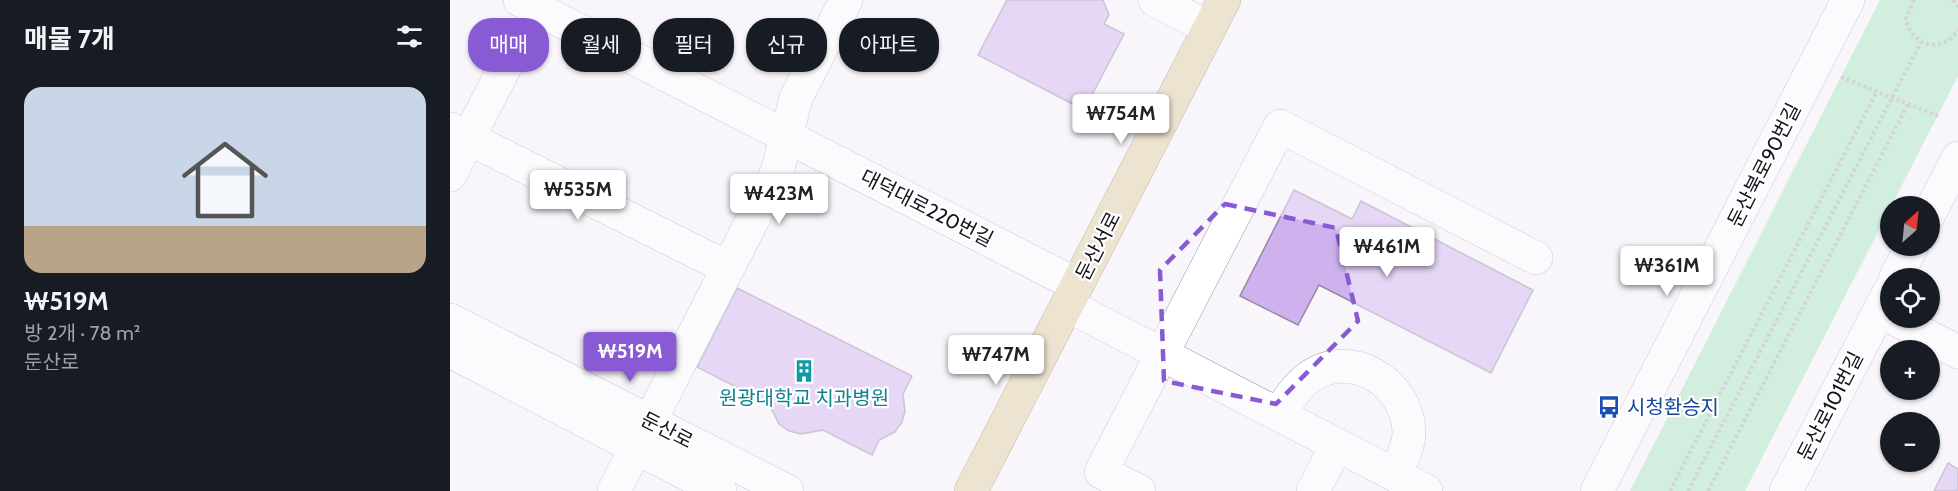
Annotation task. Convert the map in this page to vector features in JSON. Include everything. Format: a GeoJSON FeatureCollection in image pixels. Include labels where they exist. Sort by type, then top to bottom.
{"type":"FeatureCollection","features":[{"type":"Feature","properties":{"kind":"main road","name":"둔산서로"},"geometry":{"type":"LineString","coordinates":[[971,491],[1217,14]]}},
{"type":"Feature","properties":{"kind":"street","name":"대덕대로220번길"},"geometry":{"type":"LineString","coordinates":[[520,0],[787,135],[1072,295],[1162,354],[1426,491]]}},
{"type":"Feature","properties":{"kind":"street"},"geometry":{"type":"LineString","coordinates":[[1155,0],[1217,14]]}},
{"type":"Feature","properties":{"kind":"street","name":"둔산북로90번길"},"geometry":{"type":"LineString","coordinates":[[1597,491],[1848,0]]}},
{"type":"Feature","properties":{"kind":"street"},"geometry":{"type":"LineString","coordinates":[[614,491],[777,172],[796,98],[838,3]]}},
{"type":"Feature","properties":{"kind":"street"},"geometry":{"type":"LineString","coordinates":[[501,72],[459,145],[728,268]]}},
{"type":"Feature","properties":{"kind":"street"},"geometry":{"type":"LineString","coordinates":[[1139,491],[1096,481],[1280,126],[1536,258]]}},
{"type":"Feature","properties":{"kind":"street"},"geometry":{"type":"LineString","coordinates":[[1938,196],[1958,158]]}},
{"type":"Feature","properties":{"kind":"street","name":"둔산로"},"geometry":{"type":"LineString","coordinates":[[450,320],[643,434],[720,491]]}},
{"type":"Feature","properties":{"kind":"street","name":"둔산로101번길"},"geometry":{"type":"LineString","coordinates":[[1786,491],[1880,323]]}},
{"type":"Feature","properties":{"kind":"street"},"geometry":{"type":"LineString","coordinates":[[1919,328],[1958,352]]}},
{"type":"Feature","properties":{"kind":"street","name":"둔산로"},"geometry":{"type":"LineString","coordinates":[[450,351],[643,434],[787,491]]}},
{"type":"Feature","properties":{"kind":"street"},"geometry":{"type":"LineString","coordinates":[[1278,414],[1308,378],[1325,369],[1344,366],[1363,369],[1381,377],[1397,393],[1406,412],[1409,433],[1395,475]]}},
{"type":"Feature","properties":{"kind":"street"},"geometry":{"type":"LineString","coordinates":[[1313,491],[1337,445]]}},
{"type":"Feature","properties":{"kind":"path"},"geometry":{"type":"LineString","coordinates":[[1914,0],[1908,9],[1907,26],[1911,34],[1921,42],[1934,46],[1944,44],[1958,30]]}},
{"type":"Feature","properties":{"kind":"path"},"geometry":{"type":"LineString","coordinates":[[1953,0],[1958,7]]}},
{"type":"Feature","properties":{"kind":"path"},"geometry":{"type":"LineString","coordinates":[[1688,491],[1921,42]]}},
{"type":"Feature","properties":{"kind":"path"},"geometry":{"type":"LineString","coordinates":[[1841,77],[1938,116]]}},
{"type":"Feature","properties":{"kind":"path"},"geometry":{"type":"LineString","coordinates":[[1670,491],[1877,91]]}},
{"type":"Feature","properties":{"kind":"path"},"geometry":{"type":"LineString","coordinates":[[1708,491],[1908,104]]}},
{"type":"Feature","properties":{"kind":"highlighted area"},"geometry":{"type":"Polygon","coordinates":[[[1225,204],[1336,228],[1358,321],[1276,404],[1164,381],[1160,270],[1225,204]]]}},
{"type":"Feature","properties":{"kind":"green space"},"geometry":{"type":"Polygon","coordinates":[[[1880,0],[1958,0],[1958,76],[1896,196],[1880,196],[1880,228],[1745,491],[1630,491],[1880,0]]]}},
{"type":"Feature","properties":{"kind":"building"},"geometry":{"type":"Polygon","coordinates":[[[1007,0],[1103,0],[1109,15],[1104,24],[1124,34],[1084,110],[978,55],[1007,0]]]}},
{"type":"Feature","properties":{"kind":"building"},"geometry":{"type":"Polygon","coordinates":[[[1294,190],[1352,219],[1361,201],[1533,290],[1491,373],[1319,285],[1298,325],[1240,296],[1294,190]]]}},
{"type":"Feature","properties":{"kind":"building","name":"원광대학교 치과병원"},"geometry":{"type":"Polygon","coordinates":[[[737,288],[912,376],[903,394],[905,411],[902,422],[895,432],[879,440],[872,455],[823,430],[801,434],[789,431],[779,424],[769,404],[697,367],[737,288]]]}},
{"type":"Feature","properties":{"kind":"building"},"geometry":{"type":"Polygon","coordinates":[[[1948,463],[1958,469],[1958,491],[1934,491],[1948,463]]]}},
{"type":"Feature","properties":{"kind":"place","name":"원광대학교 치과병원"},"geometry":{"type":"Point","coordinates":[804,371]}},
{"type":"Feature","properties":{"kind":"place","name":"시청환승지"},"geometry":{"type":"Point","coordinates":[1609,407]}}]}
